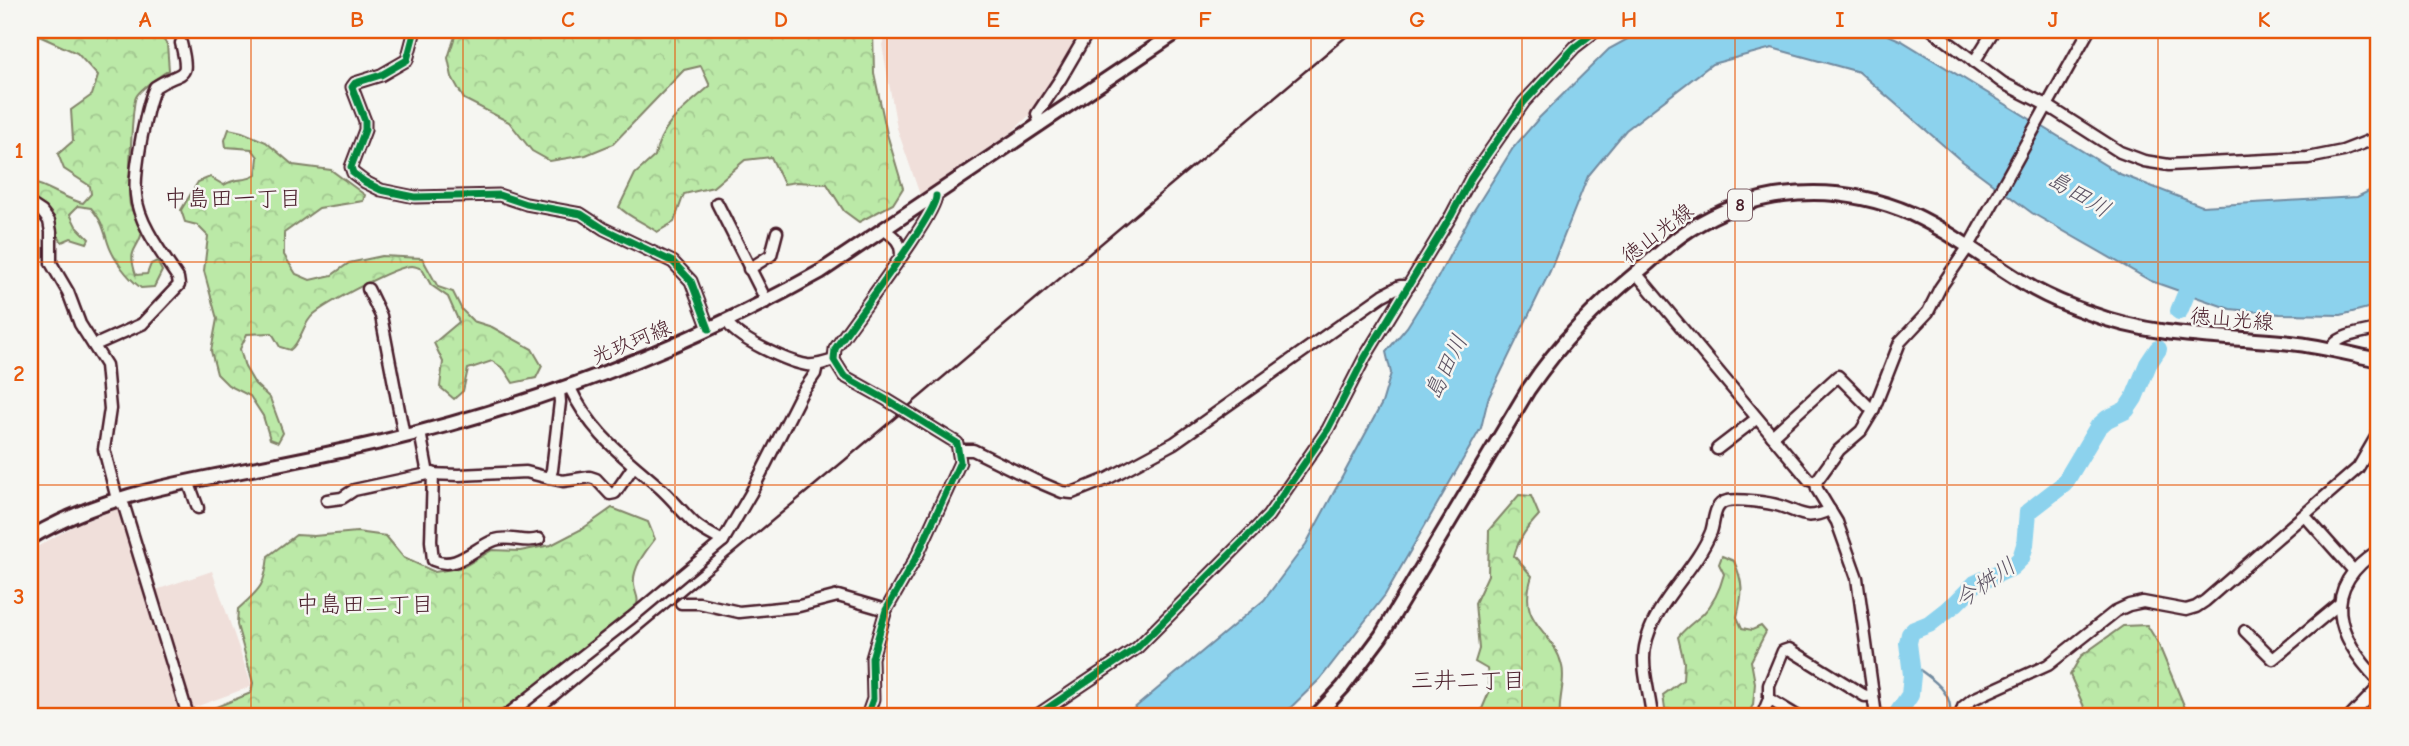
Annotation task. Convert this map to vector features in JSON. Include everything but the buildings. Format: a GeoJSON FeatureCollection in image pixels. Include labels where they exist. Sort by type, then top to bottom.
{"type":"FeatureCollection","features":[{"type":"Feature","properties":{"kind":"main road","name":"光玖珂線"},"geometry":{"type":"LineString","coordinates":[[30,538],[64,519],[117,499],[188,481],[326,455],[404,436],[564,388],[604,374],[709,329],[767,302],[820,272],[1180,30]]}},
{"type":"Feature","properties":{"kind":"main road","name":"徳山光線"},"geometry":{"type":"LineString","coordinates":[[1316,716],[1343,687],[1381,636],[1528,390],[1553,353],[1592,311],[1686,231],[1714,215],[1747,202],[1776,195],[1811,192],[1849,194],[1881,202],[1971,241],[2034,289],[2093,315],[2131,326],[2187,335],[2293,343],[2379,360]]}},
{"type":"Feature","properties":{"kind":"street"},"geometry":{"type":"LineString","coordinates":[[415,30],[407,60],[381,75],[355,83],[352,87],[365,121],[365,130],[351,167],[353,173],[381,190],[415,197],[499,195],[526,204],[582,214],[604,229],[673,262],[691,281],[709,329]]}},
{"type":"Feature","properties":{"kind":"street"},"geometry":{"type":"LineString","coordinates":[[1040,125],[1037,114],[1089,30]]}},
{"type":"Feature","properties":{"kind":"street"},"geometry":{"type":"LineString","coordinates":[[1036,716],[1137,648],[1268,516],[1328,429],[1365,357],[1471,178],[1524,102],[1575,47],[1597,30]]}},
{"type":"Feature","properties":{"kind":"street"},"geometry":{"type":"LineString","coordinates":[[1932,30],[2003,83],[2045,110],[2120,152],[2144,161],[2169,165],[2308,158],[2343,151],[2379,137]]}},
{"type":"Feature","properties":{"kind":"street"},"geometry":{"type":"LineString","coordinates":[[1974,62],[1994,30]]}},
{"type":"Feature","properties":{"kind":"street"},"geometry":{"type":"LineString","coordinates":[[1876,716],[1857,578],[1847,545],[1817,489],[1816,482],[1839,450],[1861,431],[1873,411],[1900,342],[1928,312],[1940,288],[1971,241],[2089,30]]}},
{"type":"Feature","properties":{"kind":"street"},"geometry":{"type":"LineString","coordinates":[[95,345],[142,324],[179,285],[178,278],[151,235],[137,204],[136,193],[139,149],[149,100],[155,87],[180,76],[185,70],[181,43]]}},
{"type":"Feature","properties":{"kind":"street"},"geometry":{"type":"LineString","coordinates":[[867,716],[873,699],[872,658],[886,610],[930,529],[960,462],[959,450],[957,443],[844,376],[834,360],[835,349],[936,203],[936,196]]}},
{"type":"Feature","properties":{"kind":"street"},"geometry":{"type":"LineString","coordinates":[[717,203],[767,302]]}},
{"type":"Feature","properties":{"kind":"street"},"geometry":{"type":"LineString","coordinates":[[30,204],[43,212],[49,222],[51,264],[68,292],[80,324],[106,365],[109,421],[104,449],[117,499],[124,506],[188,716]]}},
{"type":"Feature","properties":{"kind":"street"},"geometry":{"type":"LineString","coordinates":[[884,230],[901,245],[901,256]]}},
{"type":"Feature","properties":{"kind":"street"},"geometry":{"type":"LineString","coordinates":[[749,269],[771,255],[777,232]]}},
{"type":"Feature","properties":{"kind":"street"},"geometry":{"type":"LineString","coordinates":[[1636,273],[1808,480],[1816,482]]}},
{"type":"Feature","properties":{"kind":"street"},"geometry":{"type":"LineString","coordinates":[[959,450],[973,450],[1034,480],[1062,492],[1072,493],[1107,479],[1174,443],[1383,295],[1400,286],[1409,286]]}},
{"type":"Feature","properties":{"kind":"street"},"geometry":{"type":"LineString","coordinates":[[368,289],[381,316],[404,436]]}},
{"type":"Feature","properties":{"kind":"street"},"geometry":{"type":"LineString","coordinates":[[727,321],[737,334],[792,361],[817,365],[834,360]]}},
{"type":"Feature","properties":{"kind":"street"},"geometry":{"type":"LineString","coordinates":[[2330,350],[2335,341],[2379,328]]}},
{"type":"Feature","properties":{"kind":"street"},"geometry":{"type":"LineString","coordinates":[[506,716],[590,652],[723,541],[751,494],[801,394],[815,374],[817,365]]}},
{"type":"Feature","properties":{"kind":"street"},"geometry":{"type":"LineString","coordinates":[[1772,436],[1838,376],[1873,411]]}},
{"type":"Feature","properties":{"kind":"street"},"geometry":{"type":"LineString","coordinates":[[564,388],[591,424],[633,467],[657,485],[696,526],[723,541]]}},
{"type":"Feature","properties":{"kind":"street"},"geometry":{"type":"LineString","coordinates":[[549,478],[564,388]]}},
{"type":"Feature","properties":{"kind":"street"},"geometry":{"type":"LineString","coordinates":[[1717,449],[1756,419]]}},
{"type":"Feature","properties":{"kind":"street"},"geometry":{"type":"LineString","coordinates":[[420,432],[430,474],[433,561],[443,565],[460,561],[501,539],[533,541],[539,538]]}},
{"type":"Feature","properties":{"kind":"street"},"geometry":{"type":"LineString","coordinates":[[1959,716],[1963,707],[1973,699],[2049,665],[2116,611],[2143,602],[2186,610],[2196,607],[2358,468],[2379,432]]}},
{"type":"Feature","properties":{"kind":"street"},"geometry":{"type":"LineString","coordinates":[[327,500],[342,498],[354,490],[430,474],[526,472],[563,481],[590,477],[610,494],[615,493],[633,467]]}},
{"type":"Feature","properties":{"kind":"street"},"geometry":{"type":"LineString","coordinates":[[188,481],[198,508]]}},
{"type":"Feature","properties":{"kind":"street"},"geometry":{"type":"LineString","coordinates":[[1653,716],[1645,659],[1648,636],[1655,619],[1689,571],[1709,536],[1718,506],[1731,500],[1772,504],[1803,516],[1818,515],[1830,510]]}},
{"type":"Feature","properties":{"kind":"street"},"geometry":{"type":"LineString","coordinates":[[2305,516],[2353,570]]}},
{"type":"Feature","properties":{"kind":"street"},"geometry":{"type":"LineString","coordinates":[[2245,631],[2273,659],[2338,604],[2353,570],[2379,550]]}},
{"type":"Feature","properties":{"kind":"street"},"geometry":{"type":"LineString","coordinates":[[681,603],[699,603],[739,612],[799,606],[838,596],[886,610]]}},
{"type":"Feature","properties":{"kind":"street"},"geometry":{"type":"LineString","coordinates":[[2338,604],[2339,618],[2349,639],[2379,681]]}},
{"type":"Feature","properties":{"kind":"street"},"geometry":{"type":"LineString","coordinates":[[1762,716],[1769,699],[1769,685],[1783,651],[1789,649],[1865,696],[1873,695]]}},
{"type":"Feature","properties":{"kind":"street"},"geometry":{"type":"LineString","coordinates":[[2351,716],[2379,687]]}},
{"type":"Feature","properties":{"kind":"street"},"geometry":{"type":"LineString","coordinates":[[1769,699],[1797,716]]}},
{"type":"Feature","properties":{"kind":"shaded area"},"geometry":{"type":"Polygon","coordinates":[[[887,30],[1086,30],[1044,101],[1013,131],[920,195],[897,128],[882,45],[887,30]]]}},
{"type":"Feature","properties":{"kind":"shaded area"},"geometry":{"type":"Polygon","coordinates":[[[117,509],[124,514],[147,593],[212,571],[252,686],[182,712],[181,716],[30,716],[30,551],[75,525],[117,509]]]}},
{"type":"Feature","properties":{"kind":"green space"},"geometry":{"type":"Polygon","coordinates":[[[30,30],[155,30],[167,44],[169,70],[146,86],[136,97],[131,149],[130,205],[143,228],[133,254],[133,266],[136,275],[147,274],[151,264],[157,261],[162,271],[154,287],[141,288],[122,268],[91,208],[78,206],[70,214],[76,226],[89,239],[87,243],[71,238],[62,242],[48,213],[30,196],[30,182],[83,203],[91,194],[90,186],[64,169],[58,154],[73,141],[71,110],[92,95],[98,76],[77,53],[30,30]]]}},
{"type":"Feature","properties":{"kind":"green space"},"geometry":{"type":"Polygon","coordinates":[[[457,30],[873,30],[874,73],[887,134],[903,188],[893,204],[859,222],[844,211],[827,184],[784,184],[771,157],[745,160],[713,187],[684,194],[674,222],[657,232],[619,207],[635,174],[655,156],[662,134],[684,108],[710,86],[701,66],[684,70],[613,144],[586,155],[550,161],[532,151],[509,122],[464,99],[452,77],[448,58],[457,30]]]}},
{"type":"Feature","properties":{"kind":"green space"},"geometry":{"type":"Polygon","coordinates":[[[229,129],[266,142],[293,165],[331,170],[365,195],[363,201],[319,208],[284,233],[284,255],[296,274],[310,280],[332,275],[349,263],[382,256],[422,258],[438,287],[453,292],[462,310],[473,321],[492,327],[532,349],[542,366],[536,378],[513,383],[504,369],[492,361],[468,369],[463,391],[454,399],[440,387],[443,362],[434,343],[459,322],[448,297],[431,285],[422,269],[412,266],[403,268],[362,286],[314,314],[290,350],[280,347],[272,333],[247,334],[240,349],[245,367],[255,384],[270,398],[283,433],[278,442],[270,439],[263,416],[250,396],[228,385],[217,374],[211,351],[217,319],[204,271],[208,236],[197,225],[185,222],[181,210],[198,182],[210,177],[224,185],[256,175],[258,157],[252,149],[226,147],[225,140],[229,129]]]}},
{"type":"Feature","properties":{"kind":"green space"},"geometry":{"type":"Polygon","coordinates":[[[1519,495],[1531,496],[1539,515],[1524,534],[1514,556],[1532,576],[1528,593],[1532,616],[1557,653],[1562,666],[1560,716],[1479,716],[1490,690],[1487,669],[1475,662],[1479,649],[1475,603],[1488,575],[1489,530],[1519,495]]]}},
{"type":"Feature","properties":{"kind":"green space"},"geometry":{"type":"Polygon","coordinates":[[[612,508],[648,522],[655,539],[635,572],[634,585],[638,601],[636,607],[530,693],[492,716],[201,716],[209,710],[251,693],[253,683],[237,625],[238,609],[260,586],[268,556],[296,535],[357,532],[386,536],[404,558],[435,572],[463,567],[492,550],[520,551],[551,545],[582,529],[612,508]]]}},
{"type":"Feature","properties":{"kind":"green space"},"geometry":{"type":"Polygon","coordinates":[[[1722,556],[1734,561],[1740,576],[1741,595],[1737,617],[1742,628],[1752,630],[1761,626],[1766,632],[1751,661],[1755,683],[1753,705],[1747,716],[1692,716],[1683,711],[1665,709],[1663,695],[1683,680],[1684,662],[1678,637],[1703,614],[1716,596],[1724,574],[1719,564],[1722,556]]]}},
{"type":"Feature","properties":{"kind":"green space"},"geometry":{"type":"Polygon","coordinates":[[[2147,625],[2158,643],[2188,715],[2193,716],[2088,716],[2070,675],[2081,656],[2123,626],[2147,625]]]}},
{"type":"Feature","properties":{"kind":"water","name":"島田川"},"geometry":{"type":"Polygon","coordinates":[[[1644,30],[1877,30],[1902,41],[2120,174],[2202,206],[2357,197],[2379,186],[2379,305],[2341,315],[2280,314],[2230,309],[2151,281],[2032,213],[1958,158],[1859,72],[1772,48],[1712,64],[1626,130],[1588,176],[1550,271],[1488,399],[1481,428],[1385,595],[1320,679],[1282,716],[1125,716],[1264,600],[1306,544],[1382,403],[1391,373],[1386,352],[1407,327],[1437,279],[1471,215],[1513,148],[1539,118],[1609,49],[1644,30]]]}},
{"type":"Feature","properties":{"kind":"waterway","name":"今桝川"},"geometry":{"type":"LineString","coordinates":[[2179,311],[2195,272]]}},
{"type":"Feature","properties":{"kind":"waterway","name":"今桝川"},"geometry":{"type":"LineString","coordinates":[[1896,716],[1910,695],[1910,634],[1929,624],[1975,584],[2012,567],[2021,558],[2028,512],[2064,484],[2098,427],[2107,419],[2126,410],[2158,349]]}},
{"type":"Feature","properties":{"kind":"waterway"},"geometry":{"type":"LineString","coordinates":[[1910,663],[1932,679],[1944,692],[1950,707],[1949,716]]}},
{"type":"Feature","properties":{"kind":"railway"},"geometry":{"type":"LineString","coordinates":[[538,716],[1354,30]]}},
{"type":"Feature","properties":{"kind":"cycle path"},"geometry":{"type":"LineString","coordinates":[[415,30],[407,60],[381,75],[355,83],[352,87],[365,121],[365,130],[351,167],[353,173],[381,190],[415,197],[499,195],[526,204],[581,214],[604,229],[673,262],[691,281],[709,329]]}},
{"type":"Feature","properties":{"kind":"cycle path"},"geometry":{"type":"LineString","coordinates":[[1036,716],[1137,648],[1268,516],[1328,429],[1365,357],[1451,216],[1471,178],[1524,102],[1575,47],[1597,30]]}},
{"type":"Feature","properties":{"kind":"cycle path"},"geometry":{"type":"LineString","coordinates":[[867,716],[873,699],[872,658],[886,610],[918,554],[960,462],[957,443],[844,376],[834,360],[835,349],[909,246],[933,207],[936,196]]}},
{"type":"Feature","properties":{"kind":"district","name":"中島田一丁目"},"geometry":{"type":"Point","coordinates":[233,198]}},
{"type":"Feature","properties":{"kind":"district","name":"中島田二丁目"},"geometry":{"type":"Point","coordinates":[365,604]}},
{"type":"Feature","properties":{"kind":"district","name":"三井二丁目"},"geometry":{"type":"Point","coordinates":[1468,680]}}]}
